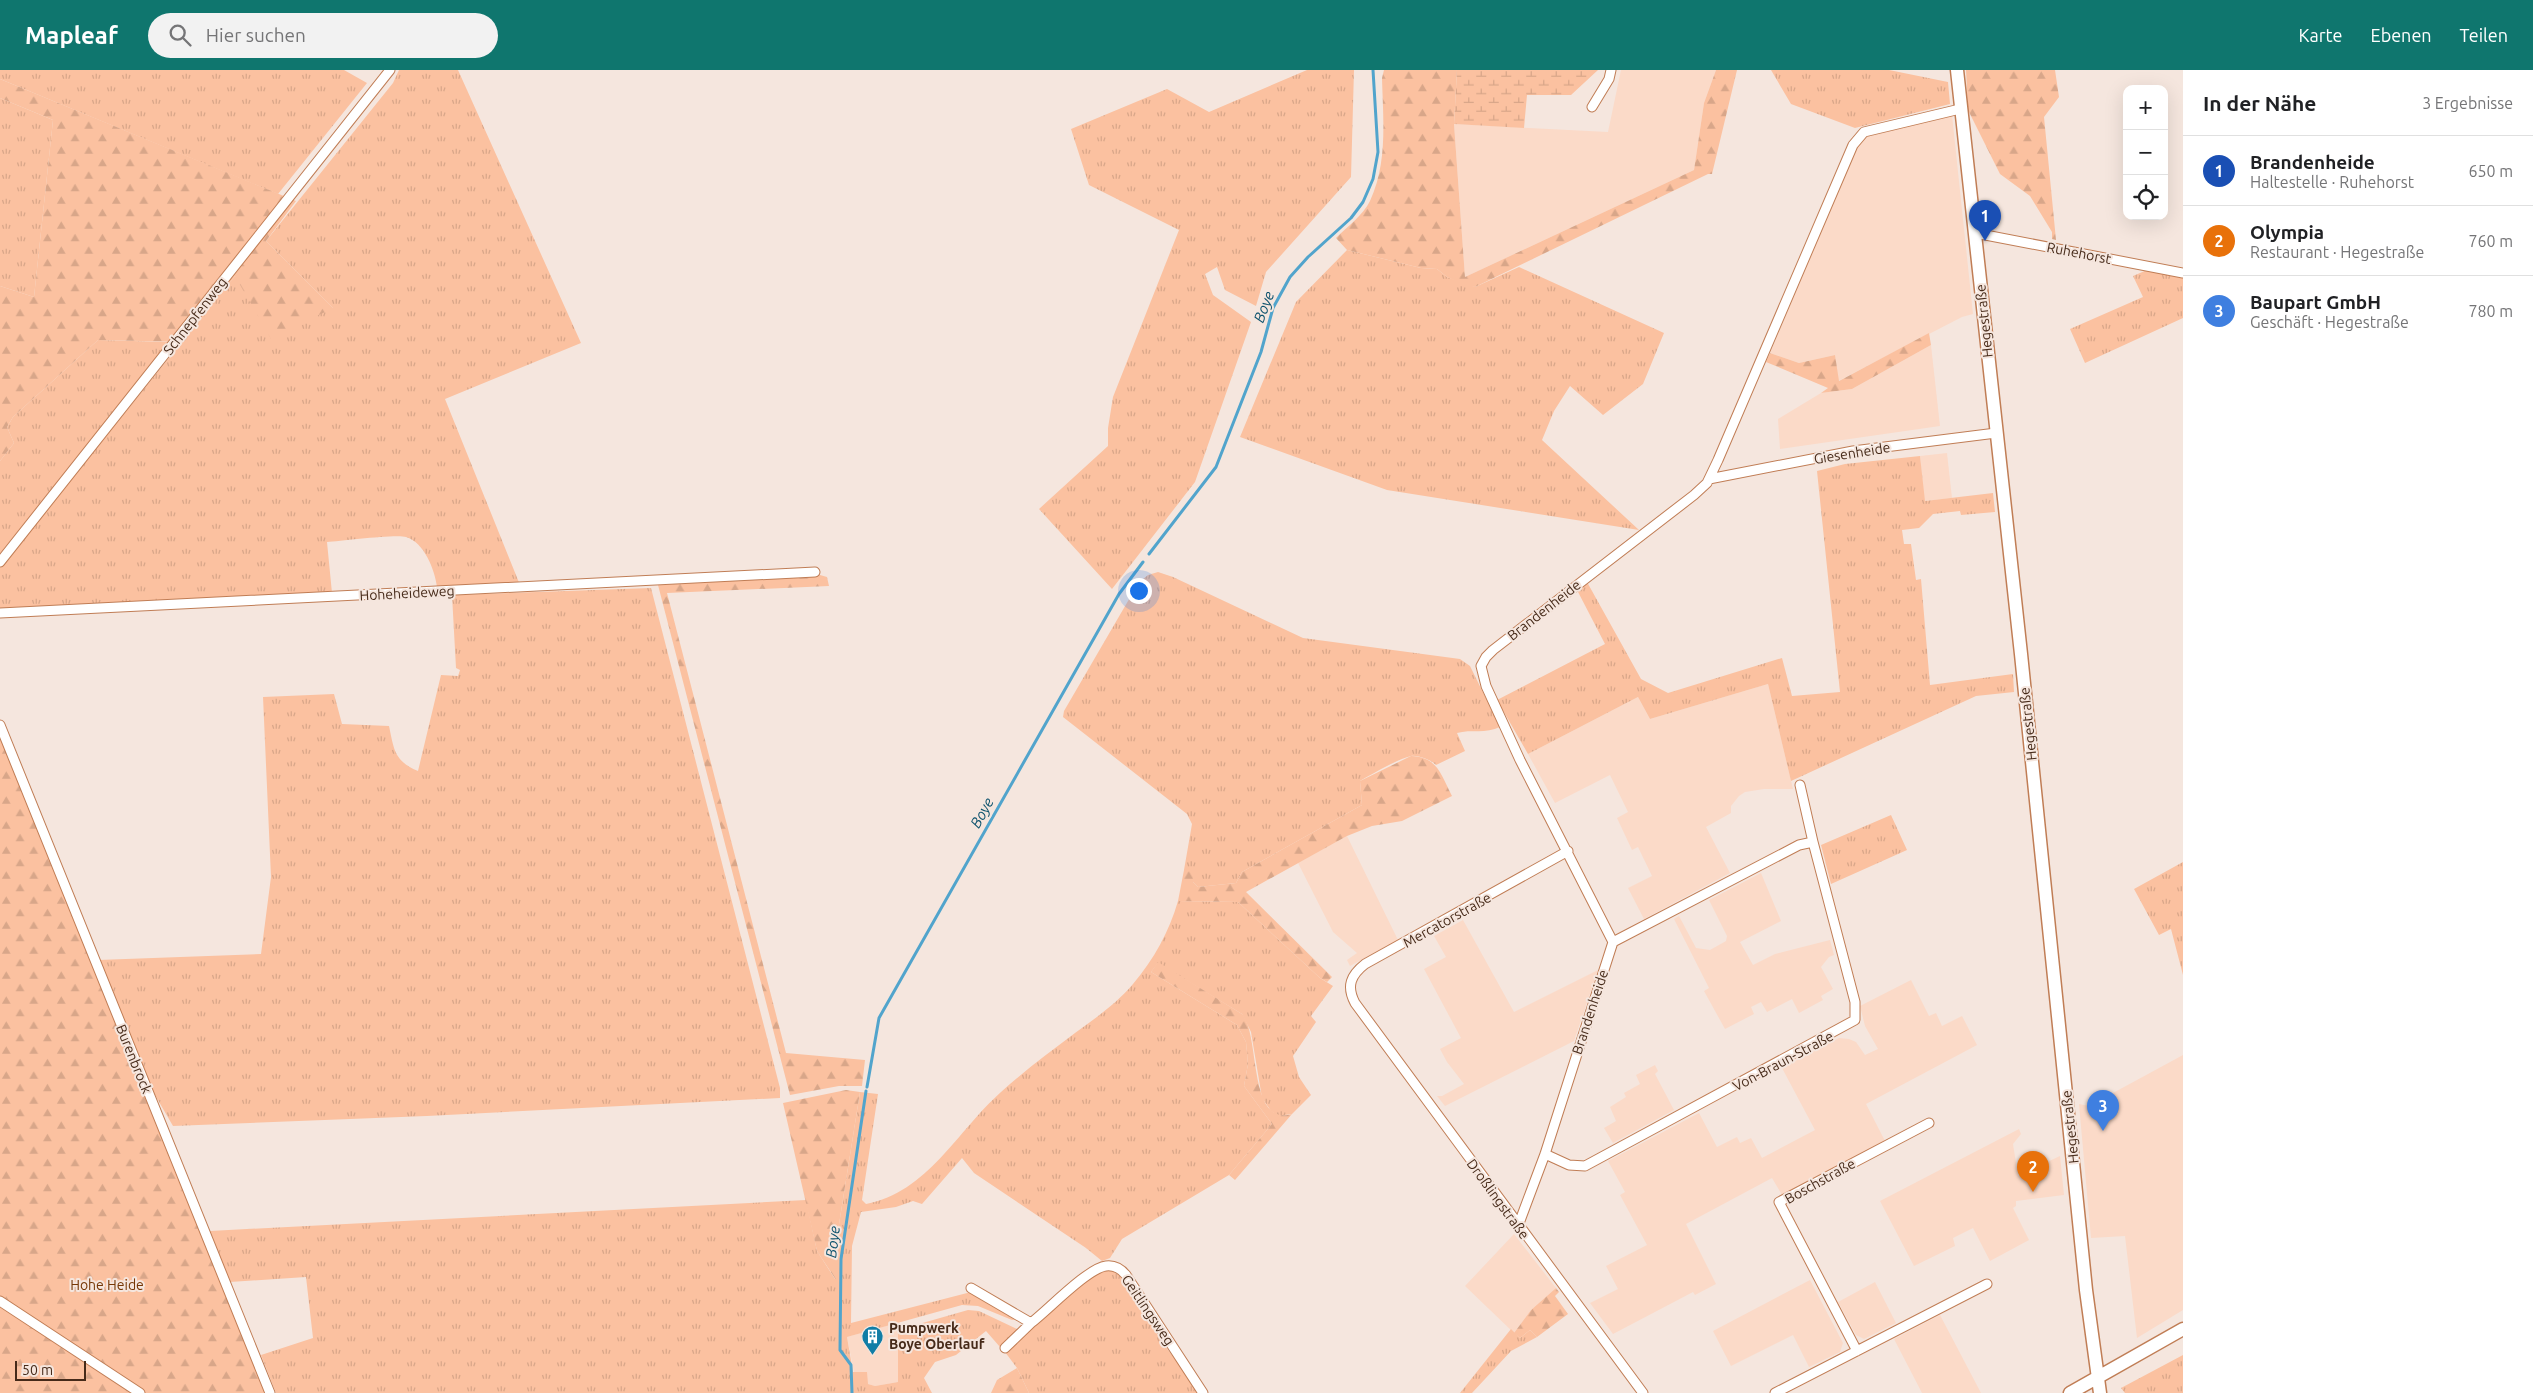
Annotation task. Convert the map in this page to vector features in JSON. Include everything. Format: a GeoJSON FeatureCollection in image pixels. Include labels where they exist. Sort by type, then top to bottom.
{"type":"FeatureCollection","features":[{"type":"Feature","properties":{"kind":"street","name":"Schnepfenweg"},"geometry":{"type":"LineString","coordinates":[[0,562],[390,70]]}},
{"type":"Feature","properties":{"kind":"street"},"geometry":{"type":"LineString","coordinates":[[1592,107],[1609,79],[1611,70]]}},
{"type":"Feature","properties":{"kind":"street","name":"Hegestraße"},"geometry":{"type":"LineString","coordinates":[[1957,70],[2086,1290],[2100,1393]]}},
{"type":"Feature","properties":{"kind":"street","name":"Brandenheide"},"geometry":{"type":"LineString","coordinates":[[1518,1226],[1545,1154],[1613,942],[1520,760],[1486,686],[1481,666],[1493,650],[1694,495],[1709,479],[1853,145],[1864,132],[1960,109]]}},
{"type":"Feature","properties":{"kind":"street","name":"Ruhehorst"},"geometry":{"type":"LineString","coordinates":[[1975,233],[2183,273]]}},
{"type":"Feature","properties":{"kind":"street","name":"Giesenheide"},"geometry":{"type":"LineString","coordinates":[[1709,479],[1853,451],[1996,433]]}},
{"type":"Feature","properties":{"kind":"street","name":"Hoheheideweg"},"geometry":{"type":"LineString","coordinates":[[0,612],[815,572]]}},
{"type":"Feature","properties":{"kind":"street","name":"Burenbrock"},"geometry":{"type":"LineString","coordinates":[[0,725],[270,1393]]}},
{"type":"Feature","properties":{"kind":"street","name":"Von-Braun-Straße"},"geometry":{"type":"LineString","coordinates":[[1545,1154],[1569,1165],[1585,1166],[1855,1020],[1855,1002],[1800,785]]}},
{"type":"Feature","properties":{"kind":"street"},"geometry":{"type":"LineString","coordinates":[[1613,942],[1799,845],[1813,842]]}},
{"type":"Feature","properties":{"kind":"street","name":"Mercatorstraße"},"geometry":{"type":"LineString","coordinates":[[1355,1003],[1350,992],[1351,979],[1365,964],[1568,851]]}},
{"type":"Feature","properties":{"kind":"street","name":"Droßlingstraße"},"geometry":{"type":"LineString","coordinates":[[1355,1003],[1643,1393]]}},
{"type":"Feature","properties":{"kind":"street","name":"Boschstraße"},"geometry":{"type":"LineString","coordinates":[[1857,1351],[1779,1202],[1928,1123]]}},
{"type":"Feature","properties":{"kind":"street","name":"Geitlingsweg"},"geometry":{"type":"LineString","coordinates":[[1005,1348],[1092,1271],[1106,1266],[1115,1266],[1126,1275],[1203,1393]]}},
{"type":"Feature","properties":{"kind":"street"},"geometry":{"type":"LineString","coordinates":[[1775,1393],[1987,1284]]}},
{"type":"Feature","properties":{"kind":"street"},"geometry":{"type":"LineString","coordinates":[[971,1288],[1031,1323]]}},
{"type":"Feature","properties":{"kind":"street"},"geometry":{"type":"LineString","coordinates":[[0,1301],[140,1393]]}},
{"type":"Feature","properties":{"kind":"street"},"geometry":{"type":"LineString","coordinates":[[2070,1393],[2183,1329]]}},
{"type":"Feature","properties":{"kind":"shaded area"},"geometry":{"type":"Polygon","coordinates":[[[1621,70],[1716,70],[1704,103],[1694,170],[1465,277],[1454,124],[1608,132],[1621,70]]]}},
{"type":"Feature","properties":{"kind":"shaded area"},"geometry":{"type":"Polygon","coordinates":[[[1952,115],[1973,314],[1962,317],[1838,381],[1835,355],[1799,363],[1770,353],[1856,147],[1865,137],[1952,115]]]}},
{"type":"Feature","properties":{"kind":"shaded area"},"geometry":{"type":"Polygon","coordinates":[[[1931,345],[1940,426],[1780,449],[1778,419],[1821,393],[1852,389],[1931,345]]]}},
{"type":"Feature","properties":{"kind":"shaded area"},"geometry":{"type":"Polygon","coordinates":[[[1947,453],[1952,498],[1924,501],[1920,456],[1947,453]]]}},
{"type":"Feature","properties":{"kind":"shaded area"},"geometry":{"type":"Polygon","coordinates":[[[1768,684],[1793,789],[1764,789],[1745,792],[1739,796],[1731,806],[1731,813],[1706,827],[1730,873],[1644,919],[1628,888],[1652,876],[1638,847],[1632,850],[1617,818],[1628,812],[1610,775],[1555,803],[1528,754],[1638,697],[1650,719],[1768,684]]]}},
{"type":"Feature","properties":{"kind":"shaded area"},"geometry":{"type":"Polygon","coordinates":[[[1347,836],[1398,940],[1350,966],[1347,960],[1357,953],[1333,932],[1298,863],[1347,836]]]}},
{"type":"Feature","properties":{"kind":"shaded area"},"geometry":{"type":"Polygon","coordinates":[[[1761,873],[1781,921],[1740,942],[1753,965],[1775,954],[1830,940],[1834,955],[1829,957],[1821,967],[1833,989],[1821,996],[1823,1000],[1799,1013],[1792,999],[1767,1012],[1761,1002],[1751,1007],[1754,1014],[1725,1029],[1704,991],[1709,988],[1674,919],[1679,916],[1696,948],[1710,950],[1726,941],[1727,936],[1709,900],[1761,873]]]}},
{"type":"Feature","properties":{"kind":"shaded area"},"geometry":{"type":"Polygon","coordinates":[[[1463,920],[1514,1012],[1598,970],[1574,1041],[1445,1106],[1437,1096],[1442,1096],[1464,1084],[1447,1062],[1440,1049],[1461,1038],[1424,969],[1446,957],[1434,936],[1463,920]]]}},
{"type":"Feature","properties":{"kind":"shaded area"},"geometry":{"type":"Polygon","coordinates":[[[1911,980],[1929,1016],[1936,1013],[1942,1026],[1962,1016],[1977,1045],[1866,1104],[1885,1141],[1782,1195],[1772,1178],[1686,1224],[1716,1284],[1695,1295],[1693,1292],[1613,1334],[1590,1303],[1618,1289],[1606,1266],[1647,1245],[1620,1195],[1625,1192],[1608,1161],[1699,1113],[1717,1147],[1737,1137],[1740,1143],[1751,1138],[1762,1158],[1815,1130],[1782,1068],[1839,1038],[1856,1042],[1865,1055],[1878,1049],[1865,1026],[1860,1006],[1911,980]]]}},
{"type":"Feature","properties":{"kind":"shaded area"},"geometry":{"type":"Polygon","coordinates":[[[2183,1055],[2183,1310],[2137,1338],[2125,1236],[2091,1238],[2079,1104],[2089,1106],[2183,1055]]]}},
{"type":"Feature","properties":{"kind":"shaded area"},"geometry":{"type":"Polygon","coordinates":[[[1655,1065],[1658,1071],[1655,1074],[1674,1110],[1613,1143],[1604,1128],[1616,1121],[1610,1107],[1626,1097],[1624,1093],[1640,1084],[1636,1075],[1655,1065]]]}},
{"type":"Feature","properties":{"kind":"shaded area"},"geometry":{"type":"Polygon","coordinates":[[[2019,1129],[2021,1134],[2013,1144],[2018,1176],[2060,1156],[2064,1195],[2016,1201],[2016,1206],[2013,1208],[2029,1240],[1990,1261],[1973,1228],[1953,1238],[1955,1246],[1914,1266],[1880,1201],[2019,1129]]]}},
{"type":"Feature","properties":{"kind":"shaded area"},"geometry":{"type":"Polygon","coordinates":[[[1514,1234],[1556,1288],[1531,1310],[1514,1333],[1465,1286],[1514,1234]]]}},
{"type":"Feature","properties":{"kind":"shaded area"},"geometry":{"type":"Polygon","coordinates":[[[1810,1280],[1843,1343],[1840,1352],[1809,1367],[1793,1335],[1731,1366],[1713,1331],[1810,1280]]]}},
{"type":"Feature","properties":{"kind":"shaded area"},"geometry":{"type":"Polygon","coordinates":[[[1875,1282],[1896,1323],[1864,1339],[1856,1335],[1838,1302],[1875,1282]]]}},
{"type":"Feature","properties":{"kind":"shaded area"},"geometry":{"type":"Polygon","coordinates":[[[1940,1315],[1981,1393],[1922,1393],[1894,1339],[1940,1315]]]}},
{"type":"Feature","properties":{"kind":"shaded area"},"geometry":{"type":"Polygon","coordinates":[[[893,1324],[894,1331],[898,1330],[898,1382],[875,1386],[868,1384],[854,1372],[847,1337],[893,1324]]]}},
{"type":"Feature","properties":{"kind":"green space"},"geometry":{"type":"Polygon","coordinates":[[[0,70],[344,70],[367,83],[278,194],[0,79],[0,70]]]}},
{"type":"Feature","properties":{"kind":"green space"},"geometry":{"type":"Polygon","coordinates":[[[399,70],[458,70],[581,343],[445,399],[520,585],[437,587],[428,558],[418,545],[406,537],[392,536],[327,542],[332,593],[0,609],[0,568],[235,276],[333,308],[266,241],[393,83],[399,70]]]}},
{"type":"Feature","properties":{"kind":"green space"},"geometry":{"type":"Polygon","coordinates":[[[1307,70],[1354,70],[1351,177],[1266,272],[1256,306],[1225,290],[1217,267],[1205,274],[1213,295],[1251,322],[1195,482],[1112,589],[1039,509],[1108,446],[1108,428],[1113,397],[1179,230],[1089,185],[1071,129],[1167,89],[1209,112],[1307,70]]]}},
{"type":"Feature","properties":{"kind":"green space"},"geometry":{"type":"Polygon","coordinates":[[[1384,70],[1457,70],[1454,124],[1465,277],[1694,170],[1704,103],[1716,70],[1737,70],[1712,174],[1708,174],[1475,287],[1467,286],[1447,277],[1437,269],[1421,268],[1347,250],[1336,238],[1363,211],[1370,201],[1376,186],[1382,156],[1382,78],[1384,70]]]}},
{"type":"Feature","properties":{"kind":"green space"},"geometry":{"type":"Polygon","coordinates":[[[1457,70],[1598,70],[1571,95],[1527,95],[1524,128],[1454,124],[1457,70]]]}},
{"type":"Feature","properties":{"kind":"green space"},"geometry":{"type":"Polygon","coordinates":[[[1771,70],[1889,70],[1948,82],[1950,104],[1855,128],[1791,104],[1771,70]]]}},
{"type":"Feature","properties":{"kind":"green space"},"geometry":{"type":"Polygon","coordinates":[[[1966,70],[2055,70],[2059,97],[2044,117],[2056,240],[2052,239],[2052,232],[2030,196],[2000,174],[1968,110],[1966,70]]]}},
{"type":"Feature","properties":{"kind":"green space"},"geometry":{"type":"Polygon","coordinates":[[[0,79],[296,201],[266,241],[333,308],[271,339],[235,276],[184,342],[98,340],[13,417],[7,427],[14,443],[0,461],[0,286],[34,297],[53,120],[0,98],[0,79]]]}},
{"type":"Feature","properties":{"kind":"green space"},"geometry":{"type":"Polygon","coordinates":[[[0,98],[53,120],[34,297],[0,286],[0,98]]]}},
{"type":"Feature","properties":{"kind":"green space"},"geometry":{"type":"Polygon","coordinates":[[[1347,250],[1421,268],[1437,269],[1447,277],[1475,287],[1519,267],[1664,333],[1643,384],[1603,415],[1570,386],[1554,411],[1542,440],[1639,530],[1387,490],[1240,437],[1296,302],[1347,250]]]}},
{"type":"Feature","properties":{"kind":"green space"},"geometry":{"type":"Polygon","coordinates":[[[2147,270],[2183,278],[2183,318],[2085,363],[2070,329],[2143,297],[2133,276],[2147,270]]]}},
{"type":"Feature","properties":{"kind":"green space"},"geometry":{"type":"Polygon","coordinates":[[[1929,333],[1931,345],[1852,389],[1821,393],[1828,388],[1766,362],[1770,353],[1799,363],[1835,355],[1839,381],[1929,333]]]}},
{"type":"Feature","properties":{"kind":"green space"},"geometry":{"type":"Polygon","coordinates":[[[98,340],[168,342],[0,554],[0,461],[14,443],[7,427],[13,417],[98,340]]]}},
{"type":"Feature","properties":{"kind":"green space"},"geometry":{"type":"Polygon","coordinates":[[[1920,456],[1925,501],[1993,493],[1995,512],[1961,515],[1960,511],[1933,514],[1919,528],[1902,530],[1904,544],[1911,544],[1916,580],[1921,579],[1930,685],[2013,674],[2014,692],[1976,696],[1791,781],[1768,684],[1650,719],[1638,697],[1528,754],[1497,700],[1605,644],[1577,590],[1587,582],[1641,679],[1668,693],[1782,658],[1792,696],[1840,692],[1817,471],[1845,464],[1920,456]]]}},
{"type":"Feature","properties":{"kind":"green space"},"geometry":{"type":"Polygon","coordinates":[[[1158,572],[1173,577],[1303,638],[1460,659],[1470,666],[1500,727],[1457,733],[1465,751],[1436,765],[1424,758],[1411,756],[1385,767],[1360,781],[1362,805],[1242,872],[1236,883],[1198,887],[1193,882],[1193,870],[1184,870],[1192,824],[1187,814],[1063,717],[1064,711],[1128,601],[1142,580],[1148,575],[1158,572]]]}},
{"type":"Feature","properties":{"kind":"green space"},"geometry":{"type":"Polygon","coordinates":[[[820,575],[827,577],[829,586],[667,593],[786,1053],[865,1060],[862,1086],[839,1086],[790,1095],[658,585],[820,575]]]}},
{"type":"Feature","properties":{"kind":"green space"},"geometry":{"type":"Polygon","coordinates":[[[651,588],[780,1088],[780,1098],[427,1116],[173,1126],[155,1095],[98,960],[261,954],[271,877],[263,697],[334,694],[342,724],[389,726],[396,753],[404,763],[418,771],[441,675],[458,676],[460,670],[456,668],[452,595],[651,588]]]}},
{"type":"Feature","properties":{"kind":"green space","name":"Hohe Heide"},"geometry":{"type":"Polygon","coordinates":[[[0,737],[267,1393],[0,1393],[0,737]]]}},
{"type":"Feature","properties":{"kind":"green space"},"geometry":{"type":"Polygon","coordinates":[[[1411,756],[1420,757],[1433,764],[1441,774],[1452,796],[1402,821],[1372,826],[1347,836],[1246,892],[1332,977],[1327,982],[1320,978],[1238,902],[1178,901],[1184,870],[1193,870],[1193,882],[1198,887],[1236,883],[1242,872],[1362,805],[1360,781],[1411,756]]]}},
{"type":"Feature","properties":{"kind":"green space"},"geometry":{"type":"Polygon","coordinates":[[[1891,815],[1907,850],[1831,884],[1821,845],[1891,815]]]}},
{"type":"Feature","properties":{"kind":"green space"},"geometry":{"type":"Polygon","coordinates":[[[2183,862],[2183,975],[2171,929],[2159,935],[2134,889],[2183,862]]]}},
{"type":"Feature","properties":{"kind":"green space"},"geometry":{"type":"Polygon","coordinates":[[[1178,901],[1238,902],[1320,978],[1333,986],[1311,1016],[1316,1022],[1293,1056],[1299,1077],[1311,1095],[1292,1114],[1278,1116],[1271,1111],[1262,1098],[1251,1032],[1242,1014],[1158,963],[1151,972],[1237,1025],[1246,1042],[1248,1064],[1244,1086],[1272,1124],[1229,1175],[1122,1239],[1110,1258],[1102,1261],[1086,1248],[974,1173],[962,1158],[922,1204],[913,1201],[896,1207],[861,1212],[852,1246],[851,1323],[971,1292],[1017,1319],[1012,1320],[978,1306],[962,1305],[847,1337],[853,1372],[867,1372],[868,1384],[875,1386],[898,1382],[898,1330],[968,1310],[979,1311],[1019,1330],[1000,1347],[986,1331],[956,1355],[935,1362],[924,1378],[932,1393],[276,1393],[261,1355],[313,1338],[306,1277],[230,1282],[210,1231],[806,1200],[817,1251],[835,1279],[837,1237],[860,1092],[878,1094],[862,1200],[866,1204],[888,1198],[924,1174],[1001,1092],[1120,998],[1141,975],[1154,955],[1170,924],[1178,901]]]}},
{"type":"Feature","properties":{"kind":"green space"},"geometry":{"type":"Polygon","coordinates":[[[1158,962],[1242,1014],[1248,1025],[1252,1041],[1261,1094],[1268,1107],[1278,1114],[1292,1114],[1235,1180],[1229,1175],[1272,1124],[1244,1086],[1248,1064],[1246,1042],[1237,1025],[1151,972],[1158,962]]]}},
{"type":"Feature","properties":{"kind":"green space"},"geometry":{"type":"Polygon","coordinates":[[[846,1090],[860,1092],[837,1237],[836,1280],[817,1251],[783,1103],[846,1090]]]}},
{"type":"Feature","properties":{"kind":"green space"},"geometry":{"type":"Polygon","coordinates":[[[1109,1270],[1119,1275],[1134,1291],[1157,1334],[1199,1393],[1029,1393],[1017,1368],[1005,1352],[1070,1293],[1098,1274],[1109,1270]]]}},
{"type":"Feature","properties":{"kind":"green space"},"geometry":{"type":"Polygon","coordinates":[[[1556,1288],[1559,1292],[1555,1296],[1568,1314],[1537,1337],[1530,1330],[1520,1338],[1514,1333],[1531,1310],[1556,1288]]]}},
{"type":"Feature","properties":{"kind":"green space"},"geometry":{"type":"Polygon","coordinates":[[[1511,1329],[1520,1338],[1530,1330],[1537,1337],[1511,1351],[1472,1393],[1460,1393],[1511,1329]]]}},
{"type":"Feature","properties":{"kind":"green space"},"geometry":{"type":"Polygon","coordinates":[[[2183,1355],[2183,1393],[2125,1393],[2121,1388],[2183,1355]]]}},
{"type":"Feature","properties":{"kind":"green space"},"geometry":{"type":"Polygon","coordinates":[[[1017,1368],[1029,1393],[991,1393],[997,1380],[1017,1368]]]}},
{"type":"Feature","properties":{"kind":"waterway","name":"Boye"},"geometry":{"type":"LineString","coordinates":[[1149,554],[1216,467],[1261,352],[1273,308],[1290,277],[1308,257],[1351,218],[1363,202],[1373,179],[1378,152],[1373,70]]}},
{"type":"Feature","properties":{"kind":"waterway","name":"Boye"},"geometry":{"type":"LineString","coordinates":[[867,1087],[879,1018],[1119,594],[1143,562]]}},
{"type":"Feature","properties":{"kind":"waterway","name":"Boye"},"geometry":{"type":"LineString","coordinates":[[852,1393],[851,1365],[840,1350],[841,1259],[866,1091]]}},
{"type":"Feature","properties":{"kind":"place","name":"Brandenheide"},"geometry":{"type":"Point","coordinates":[1985,241]}},
{"type":"Feature","properties":{"kind":"place","name":"Baupart GmbH"},"geometry":{"type":"Point","coordinates":[2103,1131]}},
{"type":"Feature","properties":{"kind":"place","name":"Olympia"},"geometry":{"type":"Point","coordinates":[2033,1192]}},
{"type":"Feature","properties":{"kind":"place","name":"Pumpwerk Boye Oberlauf"},"geometry":{"type":"Point","coordinates":[873,1355]}}]}
